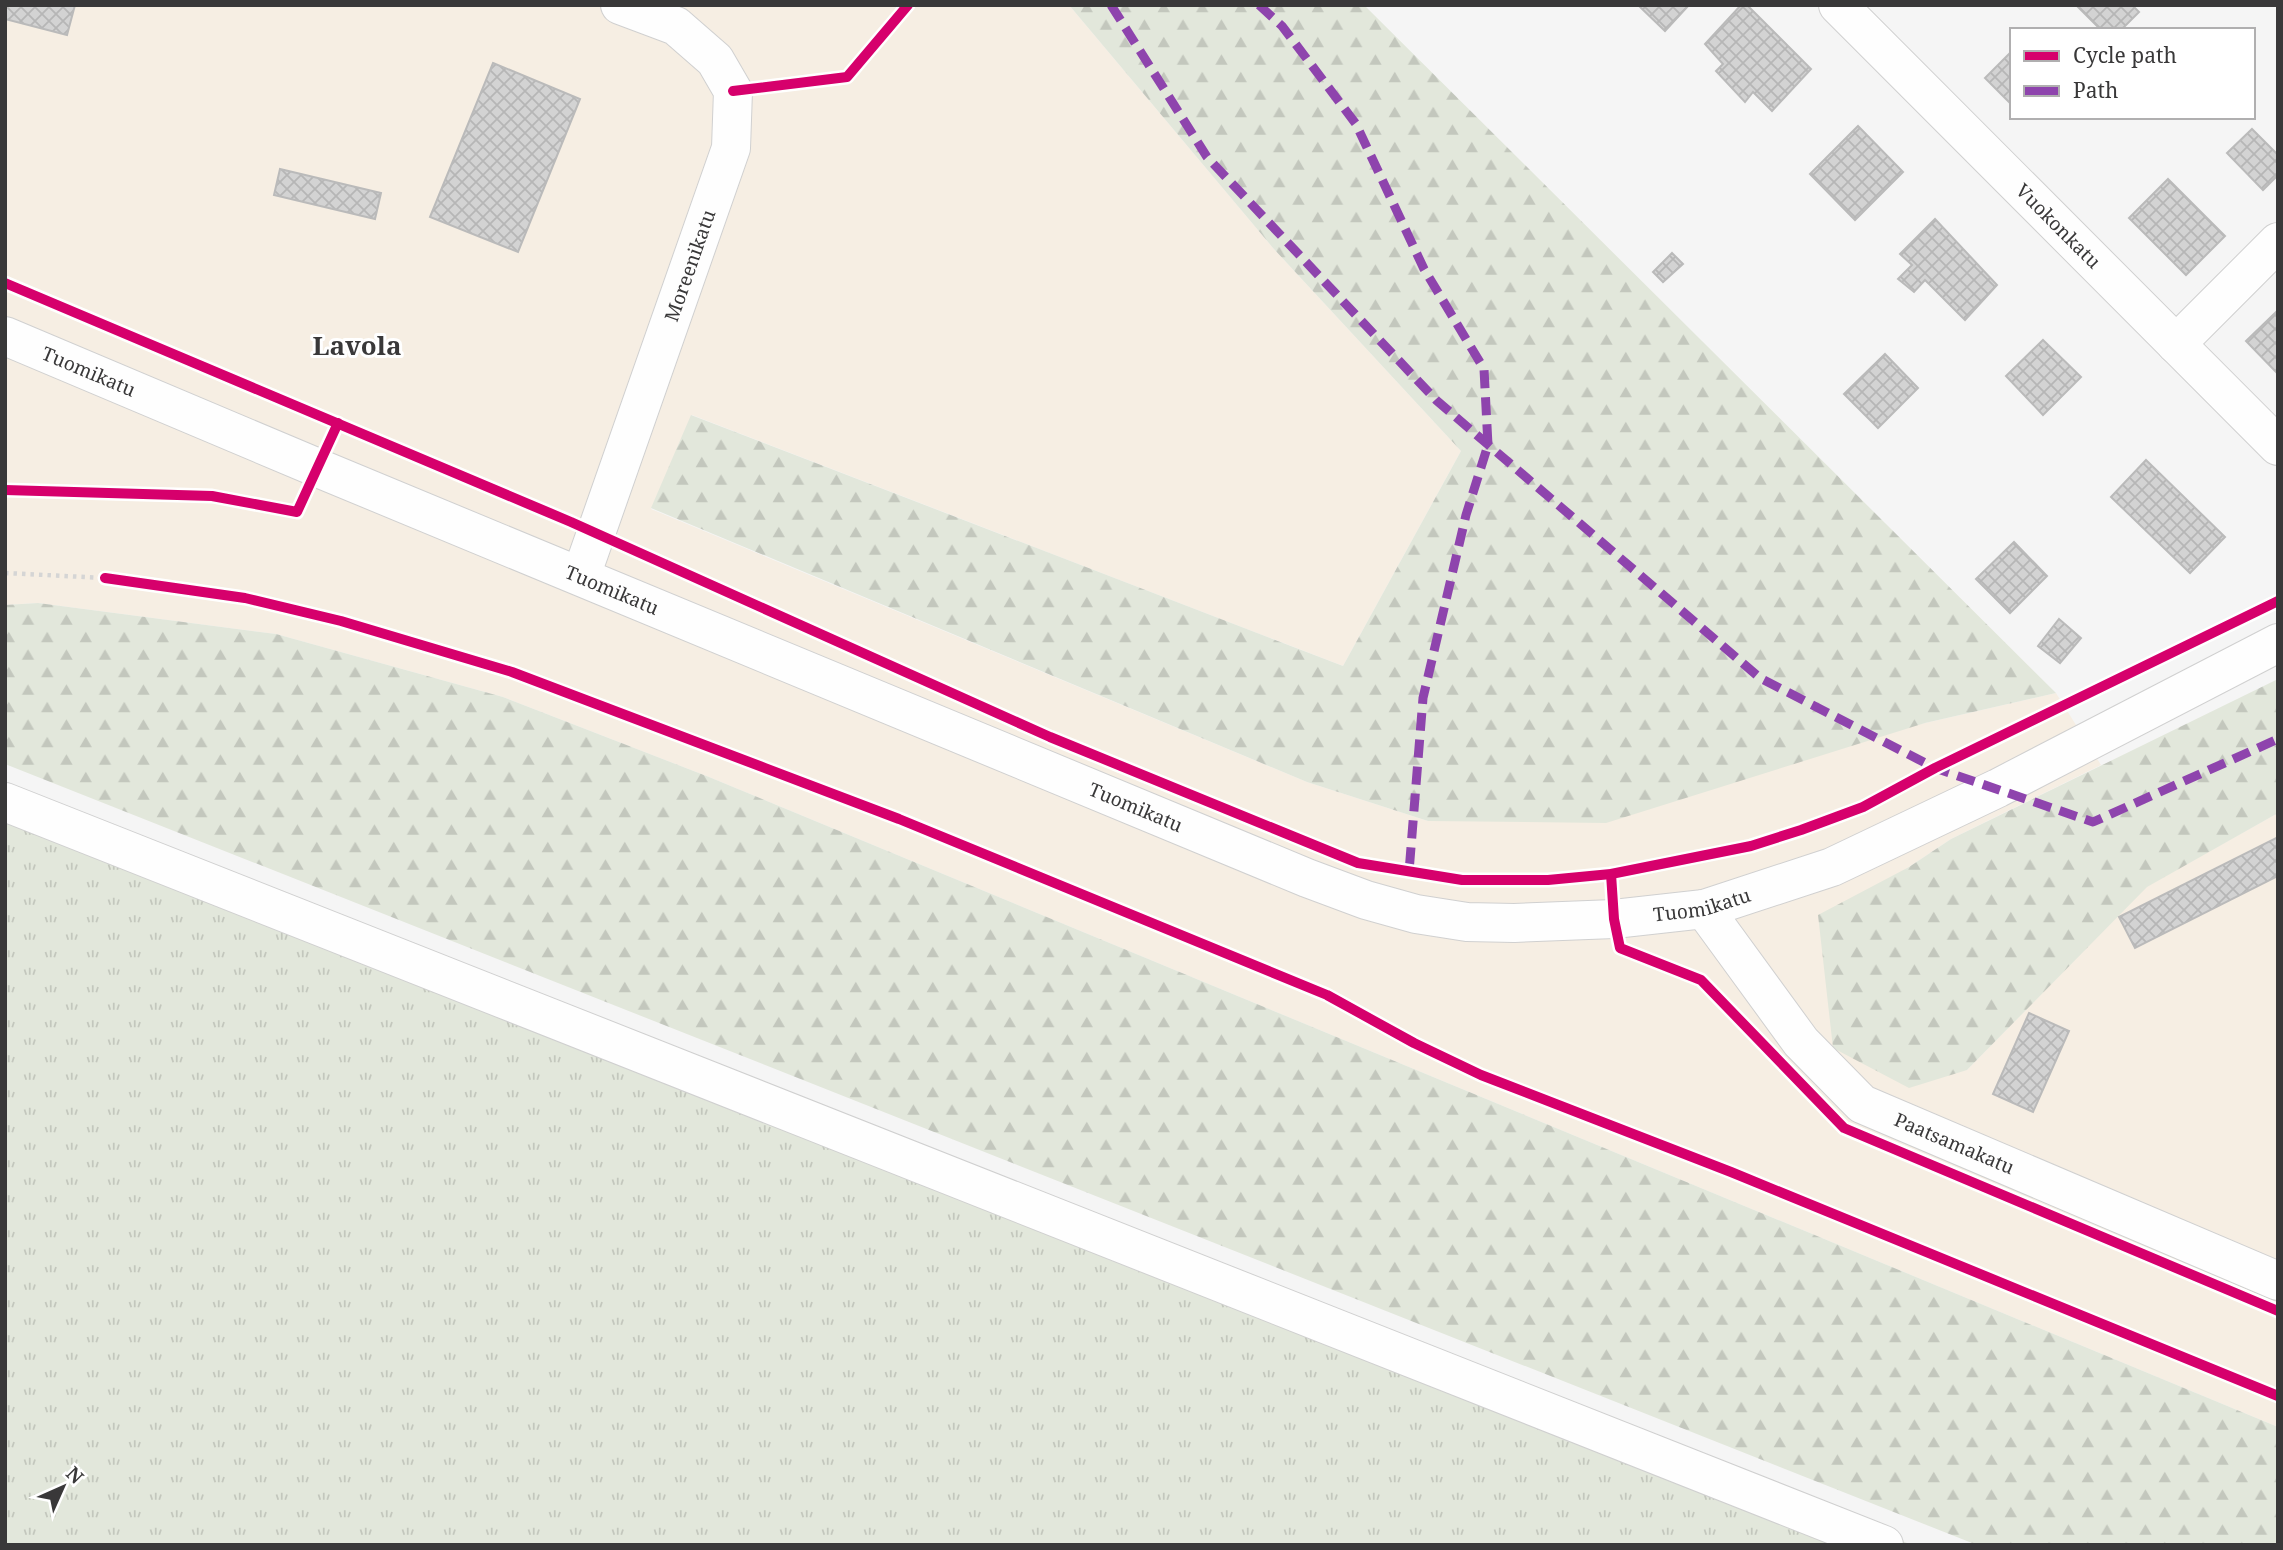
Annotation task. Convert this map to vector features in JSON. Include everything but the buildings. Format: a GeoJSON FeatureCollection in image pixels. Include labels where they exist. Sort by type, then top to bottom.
{"type":"FeatureCollection","features":[{"type":"Feature","properties":{"kind":"street","name":"Moreenikatu"},"geometry":{"type":"LineString","coordinates":[[581,576],[731,148],[733,91],[715,60],[676,26],[620,5]]}},
{"type":"Feature","properties":{"kind":"street","name":"Vuokonkatu"},"geometry":{"type":"LineString","coordinates":[[1838,5],[2278,446]]}},
{"type":"Feature","properties":{"kind":"street"},"geometry":{"type":"LineString","coordinates":[[2176,344],[2278,242]]}},
{"type":"Feature","properties":{"kind":"street","name":"Tuomikatu"},"geometry":{"type":"LineString","coordinates":[[5,336],[1307,878],[1366,900],[1416,914],[1479,922],[1614,919],[1704,909],[1832,867],[1998,788],[2278,643]]}},
{"type":"Feature","properties":{"kind":"street"},"geometry":{"type":"LineString","coordinates":[[5,802],[1884,1545]]}},
{"type":"Feature","properties":{"kind":"street","name":"Paatsamakatu"},"geometry":{"type":"LineString","coordinates":[[1704,909],[1801,1042],[1862,1104],[2278,1281]]}},
{"type":"Feature","properties":{"kind":"path"},"geometry":{"type":"LineString","coordinates":[[5,573],[118,580]]}},
{"type":"Feature","properties":{"kind":"shaded area"},"geometry":{"type":"Polygon","coordinates":[[[5,5],[1069,5],[1273,248],[1461,451],[1343,666],[692,415],[651,509],[1307,782],[1428,821],[1925,723],[2056,693],[2101,765],[1951,839],[1909,867],[1967,1070],[2147,886],[2278,813],[2278,1427],[709,777],[503,697],[276,634],[38,603],[5,605],[5,5]]]}},
{"type":"Feature","properties":{"kind":"green space"},"geometry":{"type":"Polygon","coordinates":[[[1069,5],[1364,5],[2056,693],[1925,723],[1606,823],[1428,821],[1307,782],[651,508],[691,415],[1343,666],[1461,451],[1273,248],[1069,5]]]}},
{"type":"Feature","properties":{"kind":"green space"},"geometry":{"type":"Polygon","coordinates":[[[38,603],[276,634],[503,697],[709,777],[2278,1427],[2278,1545],[1977,1545],[5,764],[5,605],[38,603]]]}},
{"type":"Feature","properties":{"kind":"green space"},"geometry":{"type":"Polygon","coordinates":[[[2278,679],[2278,813],[2147,887],[1967,1070],[1909,1088],[1833,1048],[1818,915],[1909,867],[1951,839],[2278,679]]]}},
{"type":"Feature","properties":{"kind":"green space"},"geometry":{"type":"Polygon","coordinates":[[[5,786],[1912,1545],[5,1545],[5,786]]]}},
{"type":"Feature","properties":{"kind":"marked path"},"geometry":{"type":"LineString","coordinates":[[1111,5],[1207,157],[1436,400],[1760,678],[1935,768],[2093,822],[2278,739]]}},
{"type":"Feature","properties":{"kind":"marked path"},"geometry":{"type":"LineString","coordinates":[[1259,5],[1282,26],[1356,124],[1424,269],[1484,369],[1488,445],[1466,515],[1423,698],[1409,872]]}},
{"type":"Feature","properties":{"kind":"cycle path"},"geometry":{"type":"LineString","coordinates":[[733,91],[847,77],[908,5]]}},
{"type":"Feature","properties":{"kind":"cycle path"},"geometry":{"type":"LineString","coordinates":[[5,283],[571,522],[1050,737],[1358,863],[1462,880],[1548,880],[1611,874],[1751,846],[1801,830],[1863,807],[1935,768],[2278,601]]}},
{"type":"Feature","properties":{"kind":"cycle path"},"geometry":{"type":"LineString","coordinates":[[5,490],[212,496],[297,512],[338,423]]}},
{"type":"Feature","properties":{"kind":"cycle path"},"geometry":{"type":"LineString","coordinates":[[105,578],[245,598],[341,621],[512,672],[899,819],[1327,995],[1414,1043],[1481,1075],[1731,1172],[2278,1396]]}},
{"type":"Feature","properties":{"kind":"cycle path"},"geometry":{"type":"LineString","coordinates":[[1611,874],[1614,919],[1620,948],[1701,980],[1844,1128],[2278,1311]]}},
{"type":"Feature","properties":{"kind":"district","name":"Lavola"},"geometry":{"type":"Point","coordinates":[357,346]}}]}
